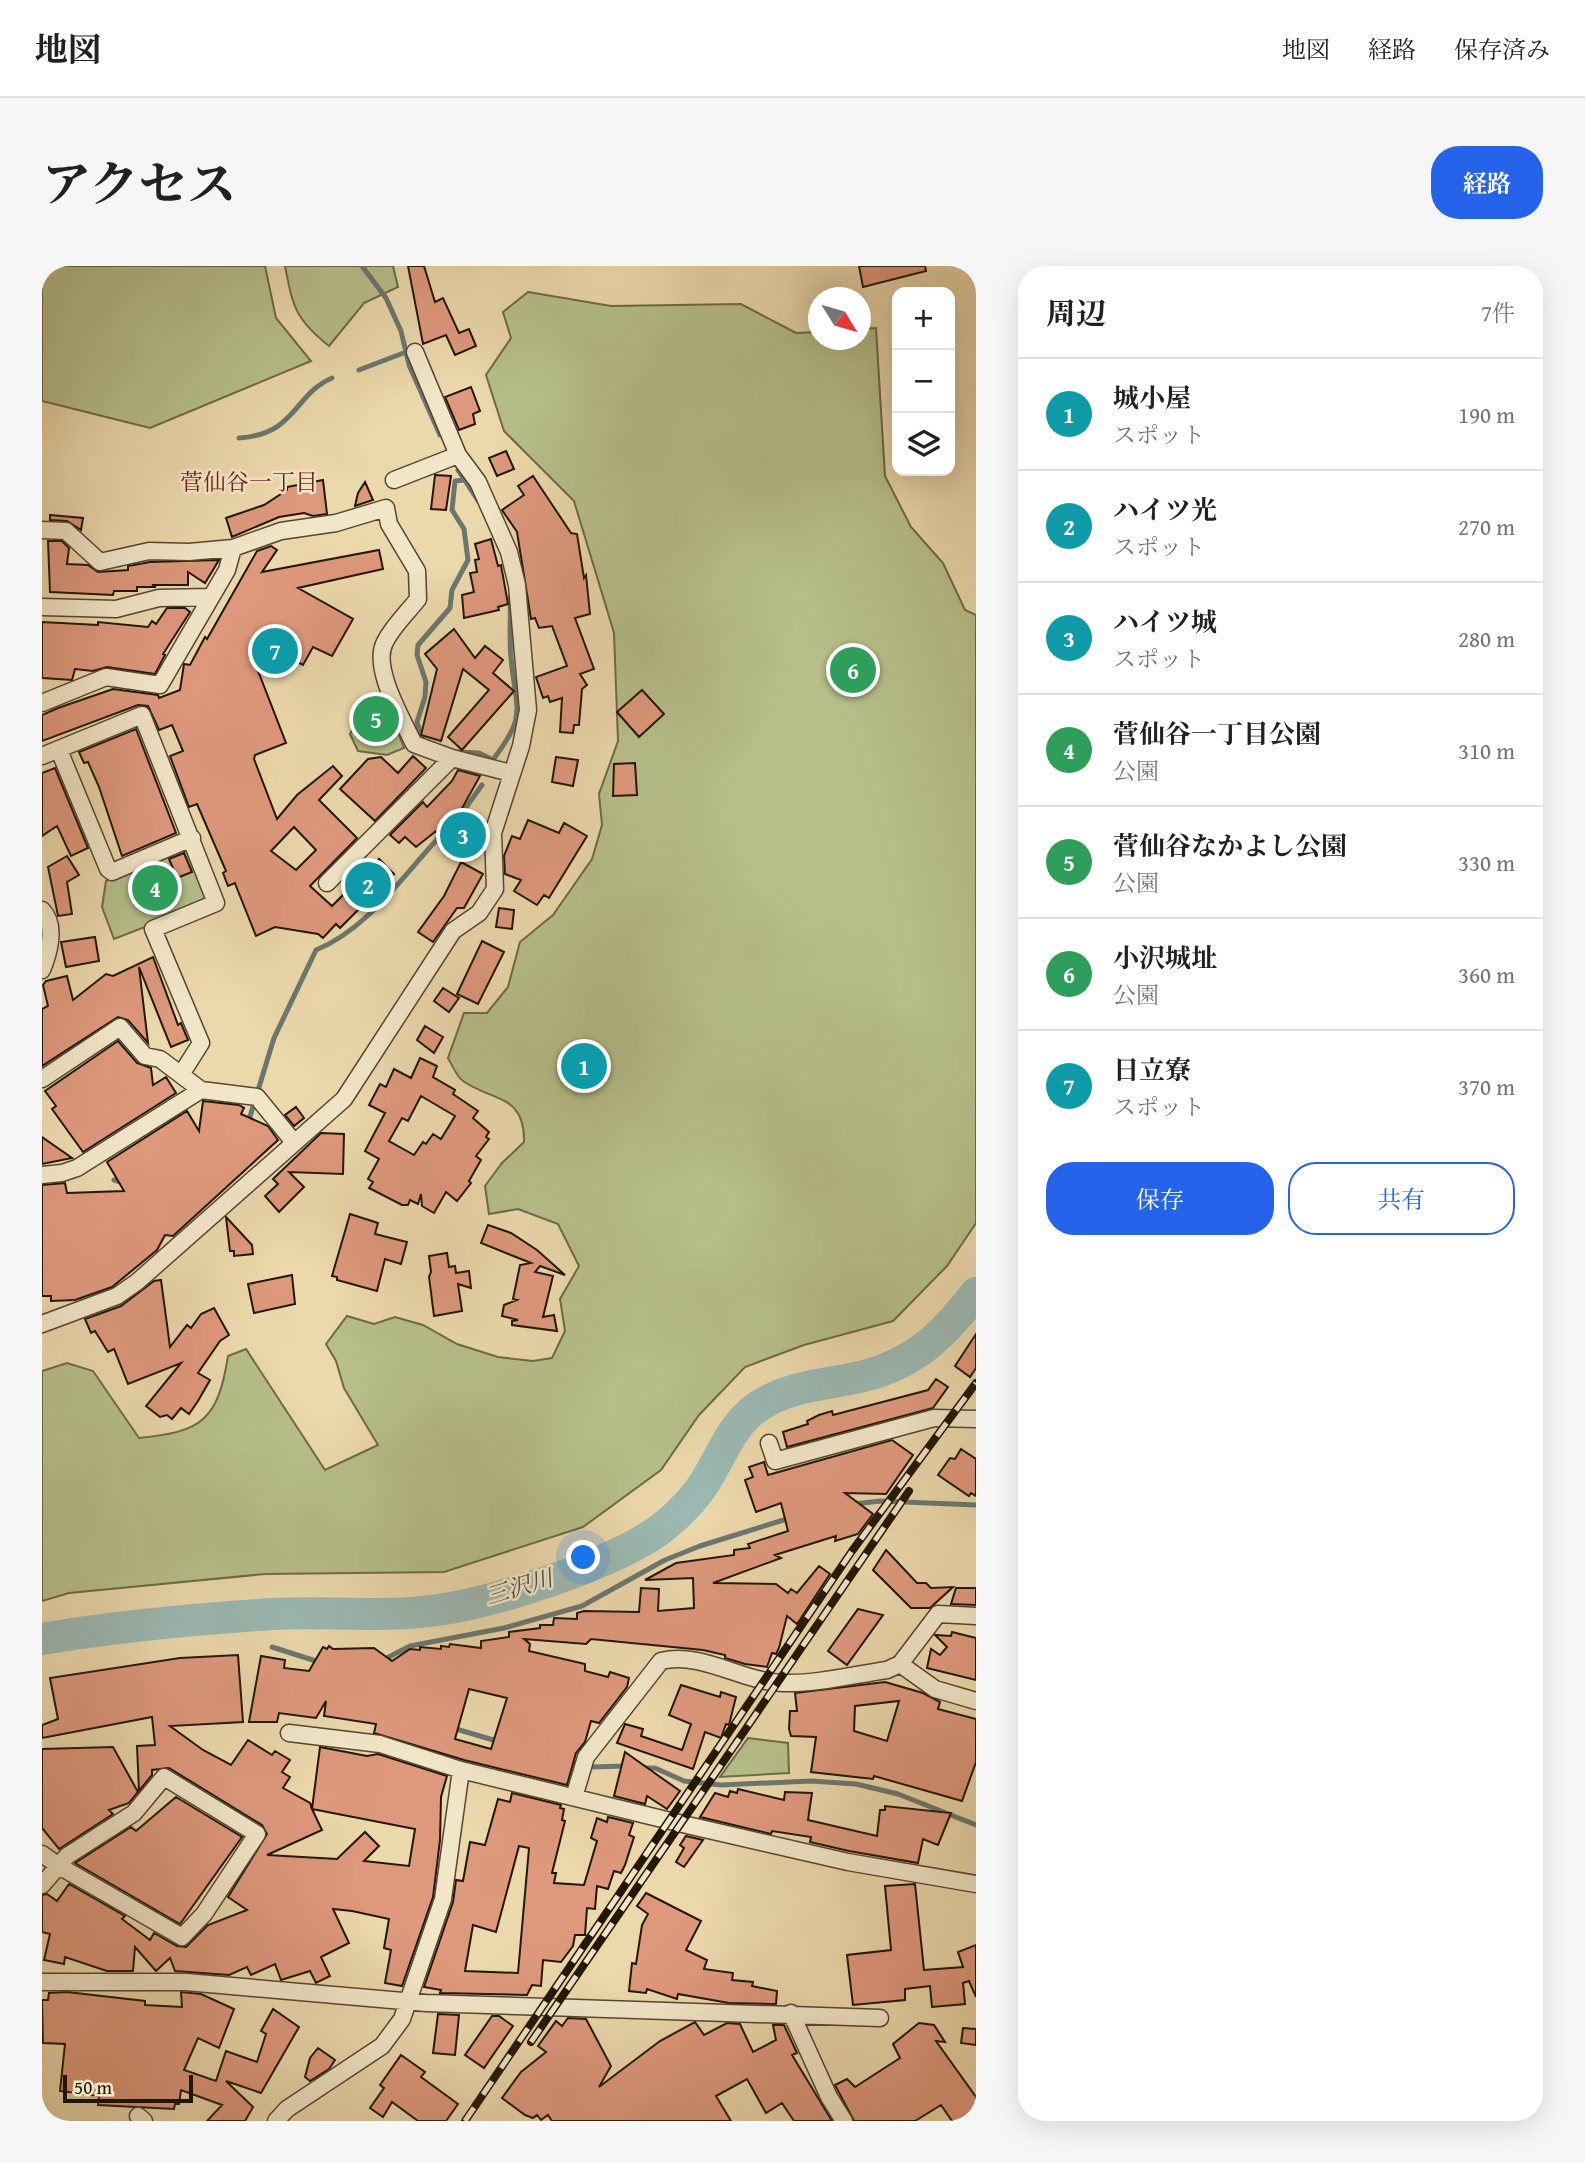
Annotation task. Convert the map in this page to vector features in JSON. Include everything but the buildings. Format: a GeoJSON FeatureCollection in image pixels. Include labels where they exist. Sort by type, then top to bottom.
{"type":"FeatureCollection","features":[{"type":"Feature","properties":{"kind":"street"},"geometry":{"type":"LineString","coordinates":[[42,1324],[117,1296],[137,1282],[293,1141],[344,1099],[453,931],[479,913],[495,889],[493,833],[521,746],[528,710],[517,585],[509,552],[478,482],[458,455],[415,352]]}},
{"type":"Feature","properties":{"kind":"street"},"geometry":{"type":"LineString","coordinates":[[394,480],[458,455]]}},
{"type":"Feature","properties":{"kind":"street"},"geometry":{"type":"LineString","coordinates":[[42,530],[66,531],[100,562],[149,551],[189,552],[233,548],[281,531],[336,523],[386,508],[389,524],[417,571],[418,598],[384,644],[382,664],[390,692],[414,744],[452,758],[512,773]]}},
{"type":"Feature","properties":{"kind":"street"},"geometry":{"type":"LineString","coordinates":[[42,703],[106,677],[160,685],[226,569],[233,548]]}},
{"type":"Feature","properties":{"kind":"street"},"geometry":{"type":"LineString","coordinates":[[42,607],[116,609],[159,598],[211,597]]}},
{"type":"Feature","properties":{"kind":"street"},"geometry":{"type":"LineString","coordinates":[[42,756],[142,715],[216,903],[153,929],[201,1044],[182,1073]]}},
{"type":"Feature","properties":{"kind":"street"},"geometry":{"type":"LineString","coordinates":[[59,750],[111,872],[192,838]]}},
{"type":"Feature","properties":{"kind":"street"},"geometry":{"type":"LineString","coordinates":[[327,883],[452,758]]}},
{"type":"Feature","properties":{"kind":"street"},"geometry":{"type":"LineString","coordinates":[[42,910],[47,915],[51,947],[42,970]]}},
{"type":"Feature","properties":{"kind":"street"},"geometry":{"type":"LineString","coordinates":[[42,1079],[120,1027],[145,1056],[160,1059],[182,1073],[201,1090],[257,1097],[293,1141]]}},
{"type":"Feature","properties":{"kind":"street"},"geometry":{"type":"LineString","coordinates":[[42,1175],[77,1168],[201,1090]]}},
{"type":"Feature","properties":{"kind":"street"},"geometry":{"type":"LineString","coordinates":[[769,1443],[775,1461],[934,1418],[976,1419]]}},
{"type":"Feature","properties":{"kind":"street"},"geometry":{"type":"LineString","coordinates":[[574,1797],[584,1764],[661,1661],[692,1659],[742,1677],[783,1683],[887,1670],[900,1664],[938,1614],[976,1616]]}},
{"type":"Feature","properties":{"kind":"street"},"geometry":{"type":"LineString","coordinates":[[900,1664],[935,1689],[976,1701]]}},
{"type":"Feature","properties":{"kind":"street"},"geometry":{"type":"LineString","coordinates":[[289,1733],[380,1744],[461,1770],[848,1862],[976,1884]]}},
{"type":"Feature","properties":{"kind":"street"},"geometry":{"type":"LineString","coordinates":[[276,2121],[288,2109],[382,2046],[402,2019],[443,1899],[461,1770]]}},
{"type":"Feature","properties":{"kind":"street"},"geometry":{"type":"LineString","coordinates":[[42,1854],[59,1866],[182,1937],[204,1914],[257,1834],[164,1777],[134,1813],[67,1856],[59,1866],[42,1885]]}},
{"type":"Feature","properties":{"kind":"street"},"geometry":{"type":"LineString","coordinates":[[42,1982],[186,1982],[409,2001],[880,2018]]}},
{"type":"Feature","properties":{"kind":"street"},"geometry":{"type":"LineString","coordinates":[[791,2013],[829,2097],[844,2121]]}},
{"type":"Feature","properties":{"kind":"green space"},"geometry":{"type":"Polygon","coordinates":[[[42,266],[265,266],[276,318],[311,361],[150,428],[42,401],[42,266]]]}},
{"type":"Feature","properties":{"kind":"green space"},"geometry":{"type":"Polygon","coordinates":[[[285,266],[393,266],[398,287],[364,303],[329,346],[309,328],[297,311],[285,266]]]}},
{"type":"Feature","properties":{"kind":"green space"},"geometry":{"type":"Polygon","coordinates":[[[528,292],[611,306],[741,304],[796,333],[808,332],[808,350],[871,350],[871,328],[876,328],[885,476],[911,527],[943,563],[965,610],[976,615],[976,1223],[947,1266],[893,1321],[804,1345],[745,1367],[699,1415],[661,1470],[583,1527],[444,1572],[265,1574],[69,1593],[42,1601],[42,1371],[67,1363],[93,1371],[139,1438],[178,1432],[203,1419],[219,1395],[228,1356],[246,1349],[325,1470],[378,1445],[344,1388],[336,1361],[326,1344],[347,1316],[374,1324],[395,1317],[423,1325],[457,1344],[498,1357],[533,1361],[552,1358],[565,1331],[560,1299],[579,1266],[558,1224],[518,1209],[489,1214],[485,1186],[502,1163],[524,1142],[519,1115],[505,1101],[463,1081],[448,1058],[464,1013],[487,1013],[508,987],[520,942],[553,915],[592,859],[602,825],[599,794],[618,741],[614,633],[574,501],[504,431],[486,375],[511,338],[503,312],[528,292]]]}},
{"type":"Feature","properties":{"kind":"green space"},"geometry":{"type":"Polygon","coordinates":[[[386,700],[404,748],[387,755],[358,751],[350,734],[368,704],[386,700]]]}},
{"type":"Feature","properties":{"kind":"green space"},"geometry":{"type":"Polygon","coordinates":[[[183,850],[192,854],[207,896],[202,905],[114,939],[102,907],[106,881],[183,850]]]}},
{"type":"Feature","properties":{"kind":"green space"},"geometry":{"type":"Polygon","coordinates":[[[748,1738],[788,1743],[789,1773],[720,1777],[748,1738]]]}},
{"type":"Feature","properties":{"kind":"waterway"},"geometry":{"type":"LineString","coordinates":[[362,266],[386,298],[401,331],[409,365],[440,435]]}},
{"type":"Feature","properties":{"kind":"waterway"},"geometry":{"type":"LineString","coordinates":[[359,370],[406,352]]}},
{"type":"Feature","properties":{"kind":"waterway"},"geometry":{"type":"LineString","coordinates":[[239,438],[258,435],[284,422],[309,394],[332,378]]}},
{"type":"Feature","properties":{"kind":"waterway"},"geometry":{"type":"LineString","coordinates":[[458,470],[479,502]]}},
{"type":"Feature","properties":{"kind":"waterway"},"geometry":{"type":"LineString","coordinates":[[423,742],[417,722],[425,697],[426,682],[417,655],[418,645],[450,608],[452,590],[468,560],[464,529],[452,510],[455,481],[464,480]]}},
{"type":"Feature","properties":{"kind":"waterway"},"geometry":{"type":"LineString","coordinates":[[492,761],[511,733],[517,712],[510,650],[510,597]]}},
{"type":"Feature","properties":{"kind":"waterway"},"geometry":{"type":"LineString","coordinates":[[459,752],[479,753],[493,760]]}},
{"type":"Feature","properties":{"kind":"waterway"},"geometry":{"type":"LineString","coordinates":[[459,817],[482,785]]}},
{"type":"Feature","properties":{"kind":"waterway"},"geometry":{"type":"LineString","coordinates":[[248,1123],[274,1038],[316,950],[353,928],[370,913],[445,831]]}},
{"type":"Feature","properties":{"kind":"waterway"},"geometry":{"type":"LineString","coordinates":[[114,1180],[124,1183]]}},
{"type":"Feature","properties":{"kind":"waterway","name":"三沢川"},"geometry":{"type":"LineString","coordinates":[[42,1639],[244,1616],[293,1613],[397,1614],[438,1610],[518,1591],[578,1571],[631,1547],[672,1520],[701,1488],[740,1423],[759,1406],[797,1390],[864,1376],[899,1363],[928,1345],[976,1293]]}},
{"type":"Feature","properties":{"kind":"waterway"},"geometry":{"type":"LineString","coordinates":[[853,1504],[881,1501],[976,1505]]}},
{"type":"Feature","properties":{"kind":"waterway"},"geometry":{"type":"LineString","coordinates":[[383,1660],[410,1646],[504,1628],[582,1606],[665,1560],[700,1546],[790,1518]]}},
{"type":"Feature","properties":{"kind":"waterway"},"geometry":{"type":"LineString","coordinates":[[272,1647],[319,1662]]}},
{"type":"Feature","properties":{"kind":"waterway"},"geometry":{"type":"LineString","coordinates":[[453,1728],[500,1742]]}},
{"type":"Feature","properties":{"kind":"waterway"},"geometry":{"type":"LineString","coordinates":[[567,1761],[591,1767],[626,1766]]}},
{"type":"Feature","properties":{"kind":"waterway"},"geometry":{"type":"LineString","coordinates":[[643,1768],[655,1768],[684,1781],[721,1785],[811,1781],[856,1784],[898,1794],[976,1825]]}},
{"type":"Feature","properties":{"kind":"railway"},"geometry":{"type":"LineString","coordinates":[[465,2121],[852,1551],[976,1383]]}},
{"type":"Feature","properties":{"kind":"railway"},"geometry":{"type":"LineString","coordinates":[[531,2042],[909,1491]]}},
{"type":"Feature","properties":{"kind":"place","name":"日立寮"},"geometry":{"type":"Point","coordinates":[275,651]}},
{"type":"Feature","properties":{"kind":"place","name":"小沢城址"},"geometry":{"type":"Point","coordinates":[853,670]}},
{"type":"Feature","properties":{"kind":"place","name":"菅仙谷なかよし公園"},"geometry":{"type":"Point","coordinates":[376,719]}},
{"type":"Feature","properties":{"kind":"place","name":"ハイツ城"},"geometry":{"type":"Point","coordinates":[463,835]}},
{"type":"Feature","properties":{"kind":"place","name":"ハイツ光"},"geometry":{"type":"Point","coordinates":[368,885]}},
{"type":"Feature","properties":{"kind":"place","name":"菅仙谷一丁目公園"},"geometry":{"type":"Point","coordinates":[155,888]}},
{"type":"Feature","properties":{"kind":"place","name":"城小屋"},"geometry":{"type":"Point","coordinates":[584,1066]}},
{"type":"Feature","properties":{"kind":"district","name":"菅仙谷一丁目"},"geometry":{"type":"Point","coordinates":[249,482]}}]}
